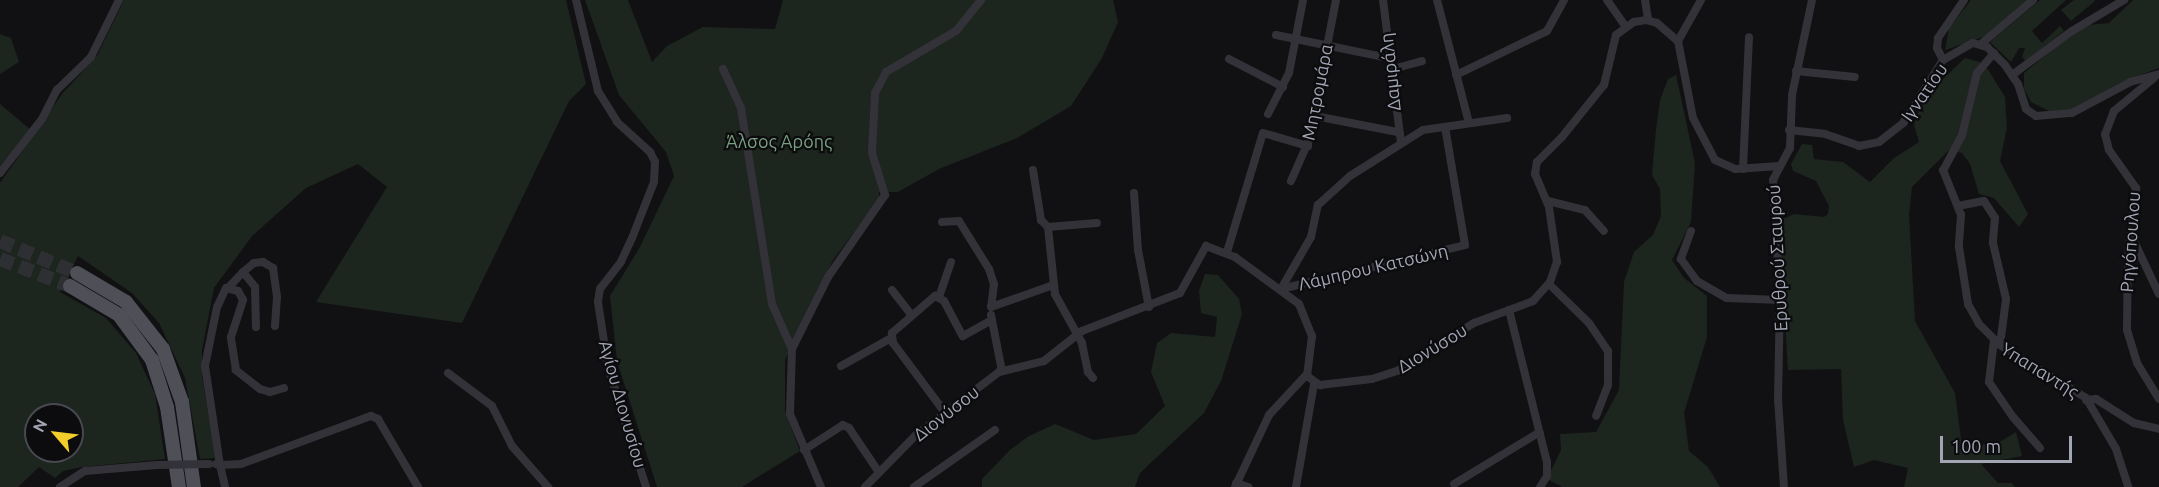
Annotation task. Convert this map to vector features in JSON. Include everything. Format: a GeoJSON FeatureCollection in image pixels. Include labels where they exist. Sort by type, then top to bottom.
{"type":"FeatureCollection","features":[{"type":"Feature","properties":{"kind":"main road"},"geometry":{"type":"LineString","coordinates":[[77,273],[126,302],[163,349],[182,402],[194,487]]}},
{"type":"Feature","properties":{"kind":"main road"},"geometry":{"type":"LineString","coordinates":[[70,286],[119,315],[152,360],[167,406],[179,487]]}},
{"type":"Feature","properties":{"kind":"street"},"geometry":{"type":"LineString","coordinates":[[0,173],[42,119],[57,90],[91,57],[119,0]]}},
{"type":"Feature","properties":{"kind":"street","name":"Αγίου Διονυσίου"},"geometry":{"type":"LineString","coordinates":[[576,0],[598,92],[617,122],[650,152],[655,162],[654,182],[627,250],[600,289],[598,302],[610,375],[646,487]]}},
{"type":"Feature","properties":{"kind":"street"},"geometry":{"type":"LineString","coordinates":[[817,486],[789,406],[792,349],[828,277],[885,195],[872,153],[875,93],[886,72],[956,31],[981,0]]}},
{"type":"Feature","properties":{"kind":"street","name":"Μητρομάρα"},"geometry":{"type":"LineString","coordinates":[[1291,181],[1308,146],[1336,0]]}},
{"type":"Feature","properties":{"kind":"street","name":"Δαμιράλη"},"geometry":{"type":"LineString","coordinates":[[1383,0],[1389,70],[1401,144]]}},
{"type":"Feature","properties":{"kind":"street"},"geometry":{"type":"LineString","coordinates":[[1437,0],[1469,123]]}},
{"type":"Feature","properties":{"kind":"street"},"geometry":{"type":"LineString","coordinates":[[1456,75],[1546,32],[1564,0]]}},
{"type":"Feature","properties":{"kind":"street"},"geometry":{"type":"LineString","coordinates":[[1607,0],[1626,27]]}},
{"type":"Feature","properties":{"kind":"street"},"geometry":{"type":"LineString","coordinates":[[1645,0],[1648,20]]}},
{"type":"Feature","properties":{"kind":"street"},"geometry":{"type":"LineString","coordinates":[[1678,41],[1701,0]]}},
{"type":"Feature","properties":{"kind":"street","name":"Ερυθρού Σταυρού"},"geometry":{"type":"LineString","coordinates":[[1784,487],[1778,400],[1780,300],[1773,185],[1790,148],[1789,130],[1796,71],[1812,0]]}},
{"type":"Feature","properties":{"kind":"street"},"geometry":{"type":"LineString","coordinates":[[1943,60],[1937,48],[1938,38],[1964,0]]}},
{"type":"Feature","properties":{"kind":"street"},"geometry":{"type":"LineString","coordinates":[[2033,0],[1981,44],[1994,53],[2012,75],[2026,109],[2041,117],[2072,113],[2130,82],[2159,74]]}},
{"type":"Feature","properties":{"kind":"street"},"geometry":{"type":"LineString","coordinates":[[2012,75],[2072,30],[2124,0]]}},
{"type":"Feature","properties":{"kind":"street"},"geometry":{"type":"LineString","coordinates":[[1268,114],[1283,87],[1296,40],[1301,2]]}},
{"type":"Feature","properties":{"kind":"street"},"geometry":{"type":"LineString","coordinates":[[1596,416],[1608,386],[1608,351],[1589,323],[1549,284],[1557,258],[1548,201],[1536,174],[1536,162],[1562,137],[1604,85],[1615,40],[1626,27],[1648,20],[1665,27],[1678,41],[1691,110],[1701,139],[1718,162],[1743,169],[1780,166]]}},
{"type":"Feature","properties":{"kind":"street"},"geometry":{"type":"LineString","coordinates":[[1276,35],[1388,58]]}},
{"type":"Feature","properties":{"kind":"street"},"geometry":{"type":"LineString","coordinates":[[1743,169],[1749,37]]}},
{"type":"Feature","properties":{"kind":"street","name":"Ιγνατίου"},"geometry":{"type":"LineString","coordinates":[[1789,130],[1825,134],[1858,146],[1879,142],[1903,123],[1943,60],[1967,45],[1981,44]]}},
{"type":"Feature","properties":{"kind":"street","name":"Υπαπαντής"},"geometry":{"type":"LineString","coordinates":[[1994,53],[1977,73],[1962,135],[1943,170],[1961,215],[1960,258],[1968,304],[1997,342],[2086,400],[2116,449],[2128,487]]}},
{"type":"Feature","properties":{"kind":"street"},"geometry":{"type":"LineString","coordinates":[[1229,59],[1283,87]]}},
{"type":"Feature","properties":{"kind":"street"},"geometry":{"type":"LineString","coordinates":[[1389,70],[1422,61]]}},
{"type":"Feature","properties":{"kind":"street"},"geometry":{"type":"LineString","coordinates":[[723,69],[741,108],[772,304],[792,349]]}},
{"type":"Feature","properties":{"kind":"street"},"geometry":{"type":"LineString","coordinates":[[1796,71],[1855,77]]}},
{"type":"Feature","properties":{"kind":"street","name":"Ρηγόπουλου"},"geometry":{"type":"LineString","coordinates":[[2159,74],[2118,106],[2106,129],[2107,146],[2136,188],[2131,235],[2128,338],[2159,399]]}},
{"type":"Feature","properties":{"kind":"street"},"geometry":{"type":"LineString","coordinates":[[1315,116],[1398,132]]}},
{"type":"Feature","properties":{"kind":"street"},"geometry":{"type":"LineString","coordinates":[[1281,289],[1311,237],[1322,200],[1350,176],[1423,130],[1507,118]]}},
{"type":"Feature","properties":{"kind":"street","name":"Λάμπρου Κατσώνη"},"geometry":{"type":"LineString","coordinates":[[1281,289],[1465,245],[1445,127]]}},
{"type":"Feature","properties":{"kind":"street"},"geometry":{"type":"LineString","coordinates":[[1248,487],[1235,485],[1269,415],[1306,374],[1312,343],[1310,323],[1299,304],[1227,252],[1263,133],[1308,146]]}},
{"type":"Feature","properties":{"kind":"street"},"geometry":{"type":"LineString","coordinates":[[1033,170],[1041,220],[1048,227],[1053,285],[1058,302],[1077,334],[1093,378]]}},
{"type":"Feature","properties":{"kind":"street"},"geometry":{"type":"LineString","coordinates":[[1134,193],[1138,250],[1149,307]]}},
{"type":"Feature","properties":{"kind":"street"},"geometry":{"type":"LineString","coordinates":[[1548,201],[1585,210],[1604,231]]}},
{"type":"Feature","properties":{"kind":"street"},"geometry":{"type":"LineString","coordinates":[[1958,206],[1984,201],[1995,218],[1994,253],[2007,299],[1989,382],[2013,417],[2040,448]]}},
{"type":"Feature","properties":{"kind":"street"},"geometry":{"type":"LineString","coordinates":[[942,222],[959,220],[989,269],[994,284],[992,320],[1002,371]]}},
{"type":"Feature","properties":{"kind":"street"},"geometry":{"type":"LineString","coordinates":[[1048,227],[1097,224]]}},
{"type":"Feature","properties":{"kind":"street"},"geometry":{"type":"LineString","coordinates":[[1691,231],[1681,259],[1697,281],[1727,298],[1780,300]]}},
{"type":"Feature","properties":{"kind":"street"},"geometry":{"type":"LineString","coordinates":[[2131,235],[2159,294]]}},
{"type":"Feature","properties":{"kind":"street","name":"Διονύσου"},"geometry":{"type":"LineString","coordinates":[[865,487],[878,471],[1002,371],[1044,361],[1077,334],[1149,307],[1185,289],[1203,248],[1210,246],[1227,252]]}},
{"type":"Feature","properties":{"kind":"street"},"geometry":{"type":"LineString","coordinates":[[225,487],[205,366],[217,308],[223,291],[254,263],[263,261],[273,268],[275,327]]}},
{"type":"Feature","properties":{"kind":"street"},"geometry":{"type":"LineString","coordinates":[[939,297],[951,262]]}},
{"type":"Feature","properties":{"kind":"street"},"geometry":{"type":"LineString","coordinates":[[243,272],[255,287],[256,327]]}},
{"type":"Feature","properties":{"kind":"street","name":"Διονύσου"},"geometry":{"type":"LineString","coordinates":[[1314,384],[1391,373],[1474,323],[1533,301],[1549,284]]}},
{"type":"Feature","properties":{"kind":"street"},"geometry":{"type":"LineString","coordinates":[[991,307],[1053,285]]}},
{"type":"Feature","properties":{"kind":"street"},"geometry":{"type":"LineString","coordinates":[[230,287],[243,300],[231,338],[236,370],[260,389],[270,392],[284,388]]}},
{"type":"Feature","properties":{"kind":"street"},"geometry":{"type":"LineString","coordinates":[[892,290],[911,314]]}},
{"type":"Feature","properties":{"kind":"street"},"geometry":{"type":"LineString","coordinates":[[939,297],[963,336],[992,320]]}},
{"type":"Feature","properties":{"kind":"street"},"geometry":{"type":"LineString","coordinates":[[841,366],[891,338],[911,314],[932,298],[939,297]]}},
{"type":"Feature","properties":{"kind":"street"},"geometry":{"type":"LineString","coordinates":[[1509,310],[1548,467],[1540,487]]}},
{"type":"Feature","properties":{"kind":"street"},"geometry":{"type":"LineString","coordinates":[[891,338],[946,414]]}},
{"type":"Feature","properties":{"kind":"street"},"geometry":{"type":"LineString","coordinates":[[448,373],[492,406],[512,446],[548,487]]}},
{"type":"Feature","properties":{"kind":"street"},"geometry":{"type":"LineString","coordinates":[[1296,487],[1314,384],[1306,374]]}},
{"type":"Feature","properties":{"kind":"street"},"geometry":{"type":"LineString","coordinates":[[2086,400],[2096,399],[2134,423],[2159,429]]}},
{"type":"Feature","properties":{"kind":"street"},"geometry":{"type":"LineString","coordinates":[[60,487],[69,478],[95,470],[157,465],[241,464],[371,416],[378,419],[418,487]]}},
{"type":"Feature","properties":{"kind":"street"},"geometry":{"type":"LineString","coordinates":[[804,450],[843,425],[849,428],[878,471]]}},
{"type":"Feature","properties":{"kind":"street"},"geometry":{"type":"LineString","coordinates":[[914,487],[995,430]]}},
{"type":"Feature","properties":{"kind":"street"},"geometry":{"type":"LineString","coordinates":[[1454,484],[1540,432]]}},
{"type":"Feature","properties":{"kind":"green space"},"geometry":{"type":"Polygon","coordinates":[[[124,0],[566,0],[586,84],[569,101],[462,323],[316,302],[387,187],[358,164],[306,188],[252,236],[214,288],[202,350],[202,377],[216,458],[200,459],[185,378],[159,323],[132,293],[78,256],[60,292],[106,318],[136,353],[155,394],[165,459],[82,467],[63,471],[55,478],[39,467],[18,487],[0,487],[0,183],[62,94],[97,56],[124,0]]]}},
{"type":"Feature","properties":{"kind":"green space","name":"Άλσος Αρόης"},"geometry":{"type":"Polygon","coordinates":[[[585,0],[628,0],[652,62],[667,46],[703,27],[775,29],[783,0],[1113,0],[1118,22],[1102,58],[1071,106],[1017,138],[939,169],[898,192],[879,192],[879,199],[833,260],[785,360],[785,411],[800,451],[742,487],[657,487],[617,361],[610,296],[640,247],[674,176],[666,152],[619,95],[585,0]]]}},
{"type":"Feature","properties":{"kind":"green space"},"geometry":{"type":"Polygon","coordinates":[[[1971,0],[2027,0],[1986,36],[1945,50],[1949,28],[1971,0]]]}},
{"type":"Feature","properties":{"kind":"green space"},"geometry":{"type":"Polygon","coordinates":[[[2040,0],[2066,0],[2032,31],[2042,43],[2060,26],[2064,31],[2025,61],[2022,57],[2025,48],[2019,48],[2011,62],[1990,42],[2040,0]]]}},
{"type":"Feature","properties":{"kind":"green space"},"geometry":{"type":"Polygon","coordinates":[[[2074,0],[2095,1],[2071,21],[2061,10],[2074,0]]]}},
{"type":"Feature","properties":{"kind":"green space"},"geometry":{"type":"Polygon","coordinates":[[[2133,0],[2159,0],[2159,68],[2119,83],[2073,110],[2049,111],[2031,102],[2024,89],[2024,73],[2067,38],[2089,25],[2109,23],[2133,0]]]}},
{"type":"Feature","properties":{"kind":"green space"},"geometry":{"type":"Polygon","coordinates":[[[0,34],[11,38],[19,62],[0,74],[0,34]]]}},
{"type":"Feature","properties":{"kind":"green space"},"geometry":{"type":"Polygon","coordinates":[[[1965,58],[1984,63],[2005,97],[2007,127],[2000,161],[2028,214],[2019,227],[1994,198],[1979,194],[1970,164],[1962,153],[1949,150],[1912,187],[1909,214],[1915,321],[1955,393],[1962,447],[1998,443],[2016,432],[2022,456],[1981,464],[1998,483],[2012,483],[2015,487],[1904,487],[1908,468],[1874,460],[1854,467],[1843,420],[1841,369],[1788,370],[1779,221],[1794,214],[1824,217],[1828,214],[1829,206],[1816,181],[1793,171],[1791,164],[1802,144],[1812,145],[1814,159],[1843,162],[1870,182],[1894,158],[1919,142],[1914,125],[1922,99],[1965,58]]]}},
{"type":"Feature","properties":{"kind":"green space"},"geometry":{"type":"Polygon","coordinates":[[[1676,75],[1695,163],[1691,222],[1672,260],[1684,278],[1707,296],[1707,337],[1684,413],[1689,451],[1708,467],[1720,487],[1562,487],[1547,479],[1561,450],[1560,434],[1596,432],[1619,390],[1624,282],[1634,252],[1653,235],[1661,216],[1660,189],[1652,175],[1656,129],[1660,100],[1668,79],[1676,75]]]}},
{"type":"Feature","properties":{"kind":"green space"},"geometry":{"type":"Polygon","coordinates":[[[0,104],[31,130],[0,166],[0,104]]]}},
{"type":"Feature","properties":{"kind":"green space"},"geometry":{"type":"Polygon","coordinates":[[[1205,274],[1218,275],[1239,299],[1242,314],[1221,381],[1204,413],[1140,473],[1135,487],[982,487],[982,479],[1010,450],[1029,436],[1055,424],[1094,440],[1136,434],[1165,406],[1151,372],[1157,343],[1171,333],[1215,337],[1217,317],[1201,313],[1199,291],[1205,274]]]}},
{"type":"Feature","properties":{"kind":"tunnel"},"geometry":{"type":"LineString","coordinates":[[0,241],[77,273]]}},
{"type":"Feature","properties":{"kind":"tunnel"},"geometry":{"type":"LineString","coordinates":[[0,259],[70,286]]}}]}
